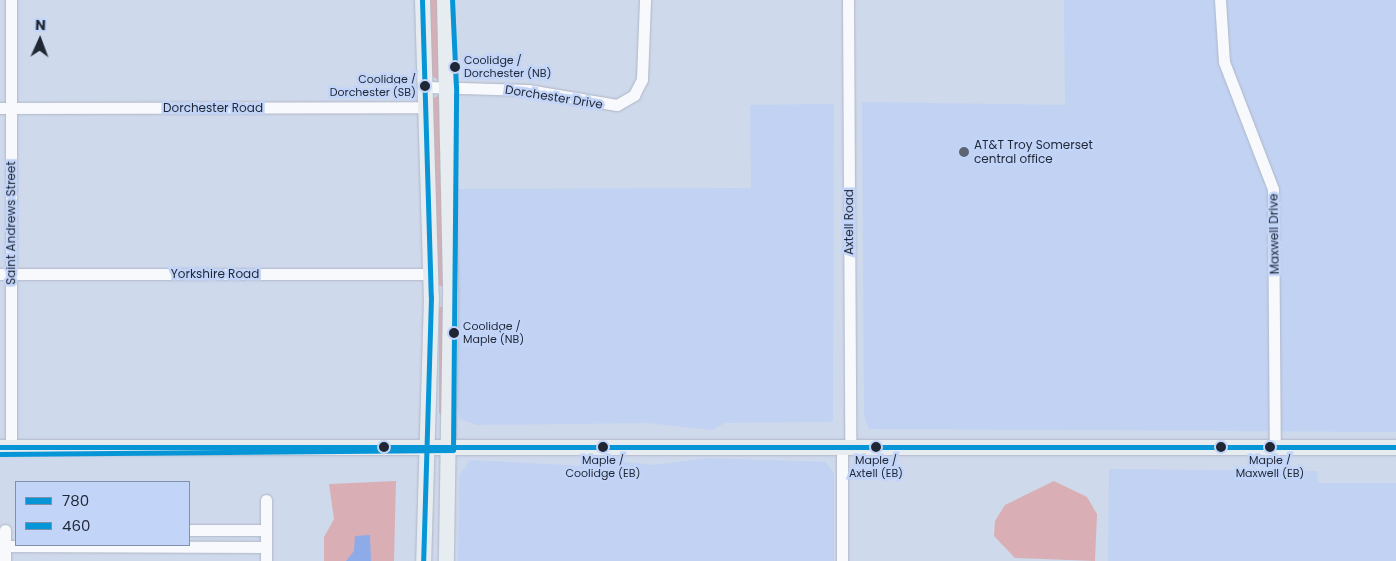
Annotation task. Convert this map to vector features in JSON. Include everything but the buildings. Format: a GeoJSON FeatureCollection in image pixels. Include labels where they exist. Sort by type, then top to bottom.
{"type":"FeatureCollection","features":[{"type":"Feature","properties":{"kind":"main road"},"geometry":{"type":"LineString","coordinates":[[422,0],[427,107],[431,297],[429,446],[424,561]]}},
{"type":"Feature","properties":{"kind":"main road"},"geometry":{"type":"LineString","coordinates":[[444,0],[448,87],[450,297],[446,561]]}},
{"type":"Feature","properties":{"kind":"main road"},"geometry":{"type":"LineString","coordinates":[[431,297],[450,297]]}},
{"type":"Feature","properties":{"kind":"main road"},"geometry":{"type":"LineString","coordinates":[[6,447],[846,445],[1396,447]]}},
{"type":"Feature","properties":{"kind":"street","name":"Saint Andrews Street"},"geometry":{"type":"LineString","coordinates":[[6,447],[5,108],[11,0]]}},
{"type":"Feature","properties":{"kind":"street","name":"Dorchester Drive"},"geometry":{"type":"LineString","coordinates":[[448,87],[535,91],[609,105],[628,100],[642,79],[645,0]]}},
{"type":"Feature","properties":{"kind":"street","name":"Axtell Road"},"geometry":{"type":"LineString","coordinates":[[842,561],[846,445],[848,0]]}},
{"type":"Feature","properties":{"kind":"street","name":"Maxwell Drive"},"geometry":{"type":"LineString","coordinates":[[1220,0],[1224,62],[1267,168],[1274,196],[1275,447]]}},
{"type":"Feature","properties":{"kind":"street"},"geometry":{"type":"LineString","coordinates":[[426,87],[448,87]]}},
{"type":"Feature","properties":{"kind":"street","name":"Dorchester Road"},"geometry":{"type":"LineString","coordinates":[[5,108],[427,107]]}},
{"type":"Feature","properties":{"kind":"street","name":"Yorkshire Road"},"geometry":{"type":"LineString","coordinates":[[6,274],[430,274]]}},
{"type":"Feature","properties":{"kind":"street"},"geometry":{"type":"LineString","coordinates":[[266,500],[266,561]]}},
{"type":"Feature","properties":{"kind":"street"},"geometry":{"type":"LineString","coordinates":[[5,561],[2,546],[7,530]]}},
{"type":"Feature","properties":{"kind":"street"},"geometry":{"type":"LineString","coordinates":[[190,530],[266,530]]}},
{"type":"Feature","properties":{"kind":"street"},"geometry":{"type":"LineString","coordinates":[[2,546],[266,547]]}},
{"type":"Feature","properties":{"kind":"shaded area"},"geometry":{"type":"Polygon","coordinates":[[[428,0],[438,0],[438,80],[432,76],[428,0]]]}},
{"type":"Feature","properties":{"kind":"shaded area"},"geometry":{"type":"Polygon","coordinates":[[[1064,0],[1396,0],[1396,432],[869,429],[864,416],[862,102],[1065,105],[1064,0]]]}},
{"type":"Feature","properties":{"kind":"shaded area"},"geometry":{"type":"Polygon","coordinates":[[[439,95],[443,286],[438,285],[432,99],[439,95]]]}},
{"type":"Feature","properties":{"kind":"shaded area"},"geometry":{"type":"Polygon","coordinates":[[[834,104],[833,422],[725,423],[712,430],[647,423],[476,425],[460,419],[457,406],[456,189],[751,188],[750,105],[834,104]]]}},
{"type":"Feature","properties":{"kind":"shaded area"},"geometry":{"type":"Polygon","coordinates":[[[439,307],[443,307],[442,414],[439,413],[439,307]]]}},
{"type":"Feature","properties":{"kind":"shaded area"},"geometry":{"type":"Polygon","coordinates":[[[708,458],[826,462],[834,473],[834,561],[458,561],[459,476],[470,460],[582,466],[591,459],[654,465],[708,458]]]}},
{"type":"Feature","properties":{"kind":"shaded area"},"geometry":{"type":"Polygon","coordinates":[[[1109,469],[1317,471],[1318,483],[1396,483],[1396,561],[1108,561],[1109,469]]]}},
{"type":"Feature","properties":{"kind":"shaded area"},"geometry":{"type":"Polygon","coordinates":[[[396,481],[394,561],[324,561],[324,537],[334,519],[329,484],[396,481]]]}},
{"type":"Feature","properties":{"kind":"shaded area"},"geometry":{"type":"Polygon","coordinates":[[[1054,481],[1087,497],[1097,514],[1095,561],[1015,558],[994,536],[995,521],[1005,505],[1054,481]]]}},
{"type":"Feature","properties":{"kind":"water"},"geometry":{"type":"Polygon","coordinates":[[[370,535],[371,561],[346,561],[354,551],[355,536],[370,535]]]}},
{"type":"Feature","properties":{"kind":"transit line","name":"780"},"geometry":{"type":"LineString","coordinates":[[422,0],[431,297],[423,561]]}},
{"type":"Feature","properties":{"kind":"transit line","name":"460"},"geometry":{"type":"LineString","coordinates":[[0,454],[453,450],[456,87],[452,0]]}},
{"type":"Feature","properties":{"kind":"transit line","name":"780"},"geometry":{"type":"LineString","coordinates":[[0,447],[1396,447]]}},
{"type":"Feature","properties":{"kind":"place","name":"Coolidge / Dorchester (NB)"},"geometry":{"type":"Point","coordinates":[455,67]}},
{"type":"Feature","properties":{"kind":"place","name":"Coolidge / Dorchester (SB)"},"geometry":{"type":"Point","coordinates":[425,86]}},
{"type":"Feature","properties":{"kind":"place","name":"AT&T Troy Somerset central office"},"geometry":{"type":"Point","coordinates":[964,152]}},
{"type":"Feature","properties":{"kind":"place","name":"Coolidge / Maple (NB)"},"geometry":{"type":"Point","coordinates":[454,333]}},
{"type":"Feature","properties":{"kind":"place","name":"Maple / Coolidge (EB)"},"geometry":{"type":"Point","coordinates":[603,447]}},
{"type":"Feature","properties":{"kind":"place","name":"Maple / Axtell (EB)"},"geometry":{"type":"Point","coordinates":[876,447]}},
{"type":"Feature","properties":{"kind":"place","name":"Maple / Maxwell (EB)"},"geometry":{"type":"Point","coordinates":[1270,447]}}]}
